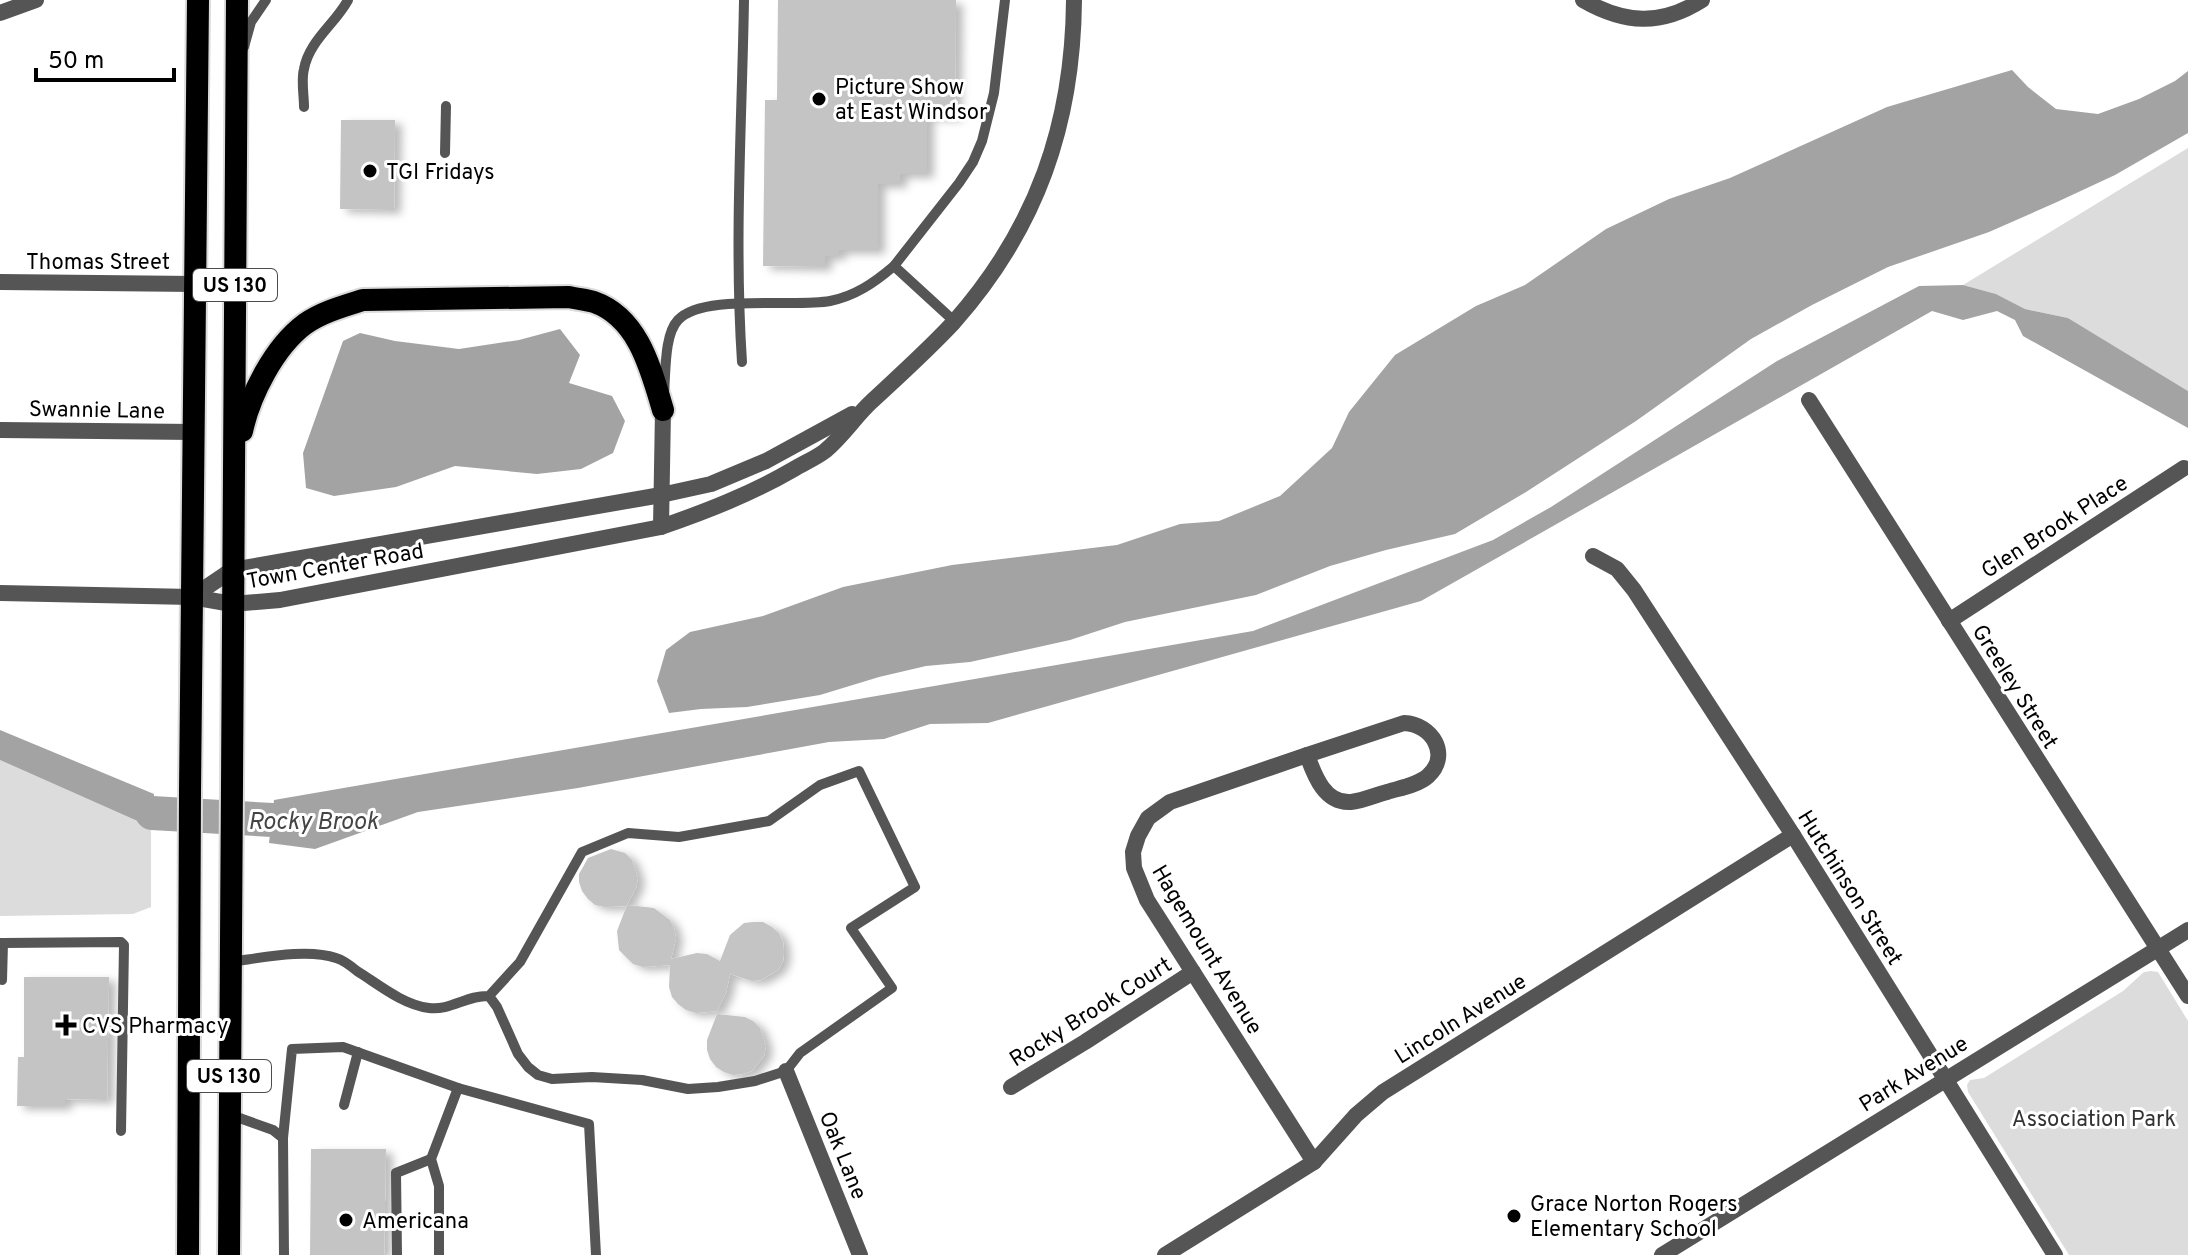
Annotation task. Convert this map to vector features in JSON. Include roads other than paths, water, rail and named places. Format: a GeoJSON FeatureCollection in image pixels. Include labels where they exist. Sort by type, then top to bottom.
{"type":"FeatureCollection","features":[{"type":"Feature","properties":{"kind":"highway","name":"US 130"},"geometry":{"type":"LineString","coordinates":[[188,1255],[198,0]]}},
{"type":"Feature","properties":{"kind":"highway","name":"US 130"},"geometry":{"type":"LineString","coordinates":[[229,1255],[237,0]]}},
{"type":"Feature","properties":{"kind":"highway"},"geometry":{"type":"LineString","coordinates":[[234,464],[251,399],[262,377],[288,341],[305,323],[363,300],[569,297],[593,302],[610,310],[634,335],[648,361],[663,410]]}},
{"type":"Feature","properties":{"kind":"street"},"geometry":{"type":"LineString","coordinates":[[0,13],[36,0]]}},
{"type":"Feature","properties":{"kind":"street","name":"Town Center Road"},"geometry":{"type":"LineString","coordinates":[[192,597],[232,604],[280,600],[661,527],[750,492],[826,450],[864,408],[954,321],[991,274],[1030,210],[1060,129],[1073,51],[1074,0]]}},
{"type":"Feature","properties":{"kind":"street"},"geometry":{"type":"LineString","coordinates":[[1583,0],[1617,16],[1636,19],[1660,18],[1681,12],[1702,0]]}},
{"type":"Feature","properties":{"kind":"street","name":"Thomas Street"},"geometry":{"type":"LineString","coordinates":[[0,282],[195,284]]}},
{"type":"Feature","properties":{"kind":"street","name":"Greeley Street"},"geometry":{"type":"LineString","coordinates":[[1809,400],[2188,996]]}},
{"type":"Feature","properties":{"kind":"street","name":"Town Center Road"},"geometry":{"type":"LineString","coordinates":[[192,597],[232,570],[711,484],[766,461],[864,408]]}},
{"type":"Feature","properties":{"kind":"street"},"geometry":{"type":"LineString","coordinates":[[661,527],[663,410]]}},
{"type":"Feature","properties":{"kind":"street","name":"Swannie Lane"},"geometry":{"type":"LineString","coordinates":[[0,430],[194,432]]}},
{"type":"Feature","properties":{"kind":"street","name":"Glen Brook Place"},"geometry":{"type":"LineString","coordinates":[[1949,621],[2184,468]]}},
{"type":"Feature","properties":{"kind":"street","name":"Hutchinson Street"},"geometry":{"type":"LineString","coordinates":[[1593,556],[1617,569],[1634,590],[1793,835],[2055,1255]]}},
{"type":"Feature","properties":{"kind":"street"},"geometry":{"type":"LineString","coordinates":[[0,593],[192,597]]}},
{"type":"Feature","properties":{"kind":"street","name":"Hagemount Avenue"},"geometry":{"type":"LineString","coordinates":[[1307,755],[1318,784],[1329,795],[1349,803],[1411,785],[1427,776],[1438,756],[1431,736],[1424,728],[1404,723],[1307,755],[1170,802],[1148,818],[1133,852],[1134,868],[1147,900],[1314,1162]]}},
{"type":"Feature","properties":{"kind":"street","name":"Lincoln Avenue"},"geometry":{"type":"LineString","coordinates":[[1165,1255],[1314,1162],[1356,1115],[1383,1092],[1793,835]]}},
{"type":"Feature","properties":{"kind":"street","name":"Park Avenue"},"geometry":{"type":"LineString","coordinates":[[1662,1255],[2188,930]]}},
{"type":"Feature","properties":{"kind":"street","name":"Rocky Brook Court"},"geometry":{"type":"LineString","coordinates":[[1011,1087],[1193,972]]}},
{"type":"Feature","properties":{"kind":"street","name":"Oak Lane"},"geometry":{"type":"LineString","coordinates":[[786,1071],[860,1255]]}},
{"type":"Feature","properties":{"kind":"lane"},"geometry":{"type":"LineString","coordinates":[[237,71],[251,22],[266,0]]}},
{"type":"Feature","properties":{"kind":"lane"},"geometry":{"type":"LineString","coordinates":[[304,107],[303,71],[308,54],[348,0]]}},
{"type":"Feature","properties":{"kind":"lane"},"geometry":{"type":"LineString","coordinates":[[742,362],[737,211],[744,0]]}},
{"type":"Feature","properties":{"kind":"lane"},"geometry":{"type":"LineString","coordinates":[[663,410],[668,339],[678,320],[699,308],[827,302],[863,290],[894,266],[959,183],[982,141],[994,93],[1005,0]]}},
{"type":"Feature","properties":{"kind":"lane"},"geometry":{"type":"LineString","coordinates":[[445,153],[446,106]]}},
{"type":"Feature","properties":{"kind":"lane"},"geometry":{"type":"LineString","coordinates":[[894,266],[954,321]]}},
{"type":"Feature","properties":{"kind":"lane"},"geometry":{"type":"LineString","coordinates":[[230,962],[278,955],[337,958],[395,995],[429,1008],[449,1007],[478,995],[489,996],[518,1054],[538,1075],[552,1079],[592,1077],[642,1080],[688,1089],[718,1087],[755,1081],[786,1071],[800,1053],[892,988],[851,928],[915,887],[859,771],[820,785],[769,821],[679,837],[628,833],[582,852],[520,962],[489,996]]}},
{"type":"Feature","properties":{"kind":"lane"},"geometry":{"type":"LineString","coordinates":[[2,980],[2,943],[121,942],[124,945],[121,1131]]}},
{"type":"Feature","properties":{"kind":"lane"},"geometry":{"type":"LineString","coordinates":[[284,1255],[283,1138],[292,1049],[343,1047],[458,1088],[589,1124],[596,1255]]}},
{"type":"Feature","properties":{"kind":"lane"},"geometry":{"type":"LineString","coordinates":[[344,1105],[358,1052]]}},
{"type":"Feature","properties":{"kind":"lane"},"geometry":{"type":"LineString","coordinates":[[439,1255],[439,1186],[431,1159],[458,1088]]}},
{"type":"Feature","properties":{"kind":"lane"},"geometry":{"type":"LineString","coordinates":[[229,1114],[273,1130],[283,1138]]}},
{"type":"Feature","properties":{"kind":"lane"},"geometry":{"type":"LineString","coordinates":[[397,1255],[396,1173],[431,1159]]}},
{"type":"Feature","properties":{"kind":"water"},"geometry":{"type":"Polygon","coordinates":[[[2012,70],[2056,109],[2098,114],[2139,99],[2188,71],[2188,133],[2115,175],[2057,202],[1989,232],[1888,267],[1812,305],[1751,339],[1636,421],[1455,534],[1330,566],[1256,595],[1125,622],[1070,640],[970,662],[926,666],[820,695],[747,707],[669,713],[657,681],[666,650],[690,632],[763,616],[843,587],[952,565],[1117,545],[1180,524],[1219,521],[1280,496],[1332,448],[1349,412],[1395,355],[1476,306],[1525,285],[1606,229],[1669,199],[1730,178],[1887,107],[2012,70]]]}},
{"type":"Feature","properties":{"kind":"water","name":"Rocky Brook"},"geometry":{"type":"Polygon","coordinates":[[[1963,285],[1996,294],[2025,309],[2068,318],[2188,391],[2188,428],[2023,336],[2015,320],[1997,311],[1963,320],[1932,311],[1421,601],[988,723],[930,724],[884,739],[829,742],[578,788],[418,812],[315,849],[269,843],[274,800],[1253,631],[1493,540],[1551,507],[1777,361],[1919,286],[1963,285]]]}},
{"type":"Feature","properties":{"kind":"water"},"geometry":{"type":"Polygon","coordinates":[[[560,329],[580,355],[569,383],[612,396],[625,421],[613,453],[581,469],[537,474],[455,466],[396,487],[334,496],[306,488],[303,453],[343,341],[360,333],[459,349],[519,340],[560,329]]]}},
{"type":"Feature","properties":{"kind":"water"},"geometry":{"type":"Polygon","coordinates":[[[0,730],[154,794],[151,827],[0,760],[0,730]]]}},
{"type":"Feature","properties":{"kind":"waterway","name":"Rocky Brook"},"geometry":{"type":"LineString","coordinates":[[152,813],[272,820]]}},
{"type":"Feature","properties":{"kind":"place","name":"Picture Show at East Windsor"},"geometry":{"type":"Point","coordinates":[819,99]}},
{"type":"Feature","properties":{"kind":"place","name":"TGI Fridays"},"geometry":{"type":"Point","coordinates":[370,171]}},
{"type":"Feature","properties":{"kind":"place","name":"CVS Pharmacy"},"geometry":{"type":"Point","coordinates":[66,1025]}},
{"type":"Feature","properties":{"kind":"place","name":"Grace Norton Rogers Elementary School"},"geometry":{"type":"Point","coordinates":[1514,1216]}},
{"type":"Feature","properties":{"kind":"place","name":"Americana"},"geometry":{"type":"Point","coordinates":[346,1220]}},
{"type":"Feature","properties":{"kind":"park label","name":"Association Park"},"geometry":{"type":"Point","coordinates":[2094,1118]}}]}
